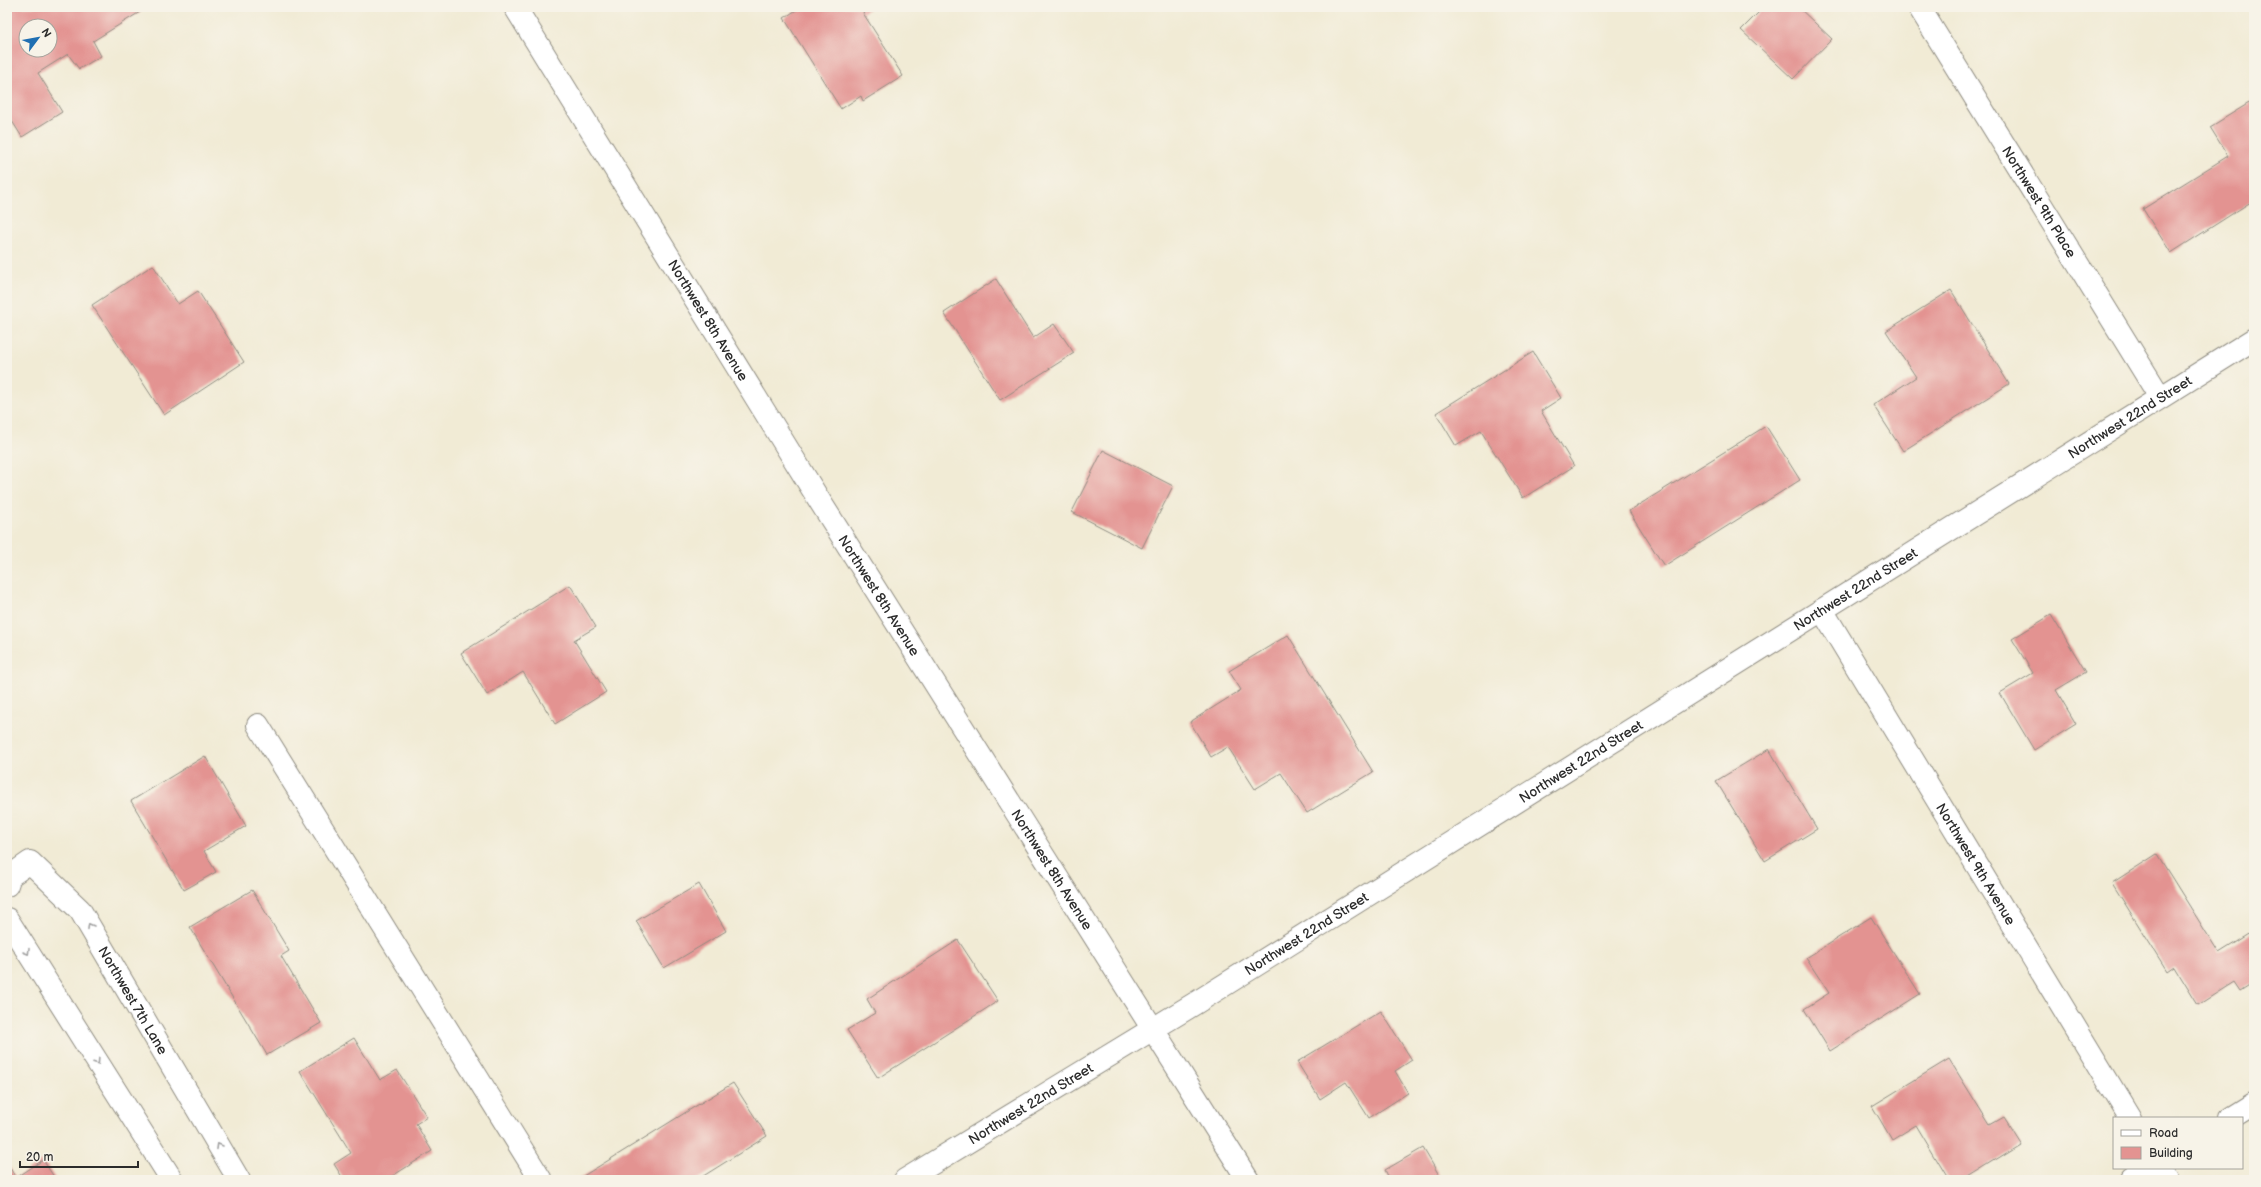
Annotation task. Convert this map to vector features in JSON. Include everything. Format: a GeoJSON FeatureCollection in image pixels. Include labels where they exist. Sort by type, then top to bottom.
{"type":"FeatureCollection","features":[{"type":"Feature","properties":{"kind":"street","name":"Northwest 8th Avenue"},"geometry":{"type":"LineString","coordinates":[[515,7],[820,503],[1248,1180]]}},
{"type":"Feature","properties":{"kind":"street","name":"Northwest 9th Place"},"geometry":{"type":"LineString","coordinates":[[1919,7],[2160,397]]}},
{"type":"Feature","properties":{"kind":"street","name":"Northwest 22nd Street"},"geometry":{"type":"LineString","coordinates":[[905,1180],[1153,1029],[2160,397],[2254,340]]}},
{"type":"Feature","properties":{"kind":"street","name":"Northwest 9th Avenue"},"geometry":{"type":"LineString","coordinates":[[1822,610],[2129,1117]]}},
{"type":"Feature","properties":{"kind":"street"},"geometry":{"type":"LineString","coordinates":[[258,725],[542,1180]]}},
{"type":"Feature","properties":{"kind":"street","name":"Northwest 7th Lane"},"geometry":{"type":"LineString","coordinates":[[7,886],[10,876],[30,862],[80,910],[239,1180]]}},
{"type":"Feature","properties":{"kind":"street"},"geometry":{"type":"LineString","coordinates":[[7,919],[172,1180]]}},
{"type":"Feature","properties":{"kind":"street"},"geometry":{"type":"LineString","coordinates":[[2232,1117],[2254,1103]]}},
{"type":"Feature","properties":{"kind":"street"},"geometry":{"type":"LineString","coordinates":[[2131,1180],[2148,1169]]}},
{"type":"Feature","properties":{"kind":"street"},"geometry":{"type":"LineString","coordinates":[[2162,1169],[2168,1180]]}},
{"type":"Feature","properties":{"kind":"building"},"geometry":{"type":"Polygon","coordinates":[[[7,7],[148,7],[93,41],[101,56],[79,69],[68,54],[38,73],[62,112],[22,137],[7,113],[7,7]]]}},
{"type":"Feature","properties":{"kind":"building"},"geometry":{"type":"Polygon","coordinates":[[[801,7],[872,7],[863,13],[903,76],[863,101],[861,96],[841,109],[784,18],[801,7]]]}},
{"type":"Feature","properties":{"kind":"building"},"geometry":{"type":"Polygon","coordinates":[[[1764,7],[1798,7],[1832,39],[1793,79],[1741,30],[1764,7]]]}},
{"type":"Feature","properties":{"kind":"building"},"geometry":{"type":"Polygon","coordinates":[[[2254,100],[2254,200],[2171,253],[2143,209],[2228,156],[2210,127],[2254,100]]]}},
{"type":"Feature","properties":{"kind":"building"},"geometry":{"type":"Polygon","coordinates":[[[153,265],[178,304],[198,291],[244,362],[164,415],[92,305],[153,265]]]}},
{"type":"Feature","properties":{"kind":"building"},"geometry":{"type":"Polygon","coordinates":[[[996,279],[1033,338],[1054,324],[1074,353],[1000,400],[944,313],[996,279]]]}},
{"type":"Feature","properties":{"kind":"building"},"geometry":{"type":"Polygon","coordinates":[[[1951,290],[2009,384],[1903,451],[1873,405],[1916,377],[1886,331],[1951,290]]]}},
{"type":"Feature","properties":{"kind":"building"},"geometry":{"type":"Polygon","coordinates":[[[1533,352],[1561,398],[1541,411],[1574,466],[1523,498],[1481,431],[1456,446],[1436,413],[1533,352]]]}},
{"type":"Feature","properties":{"kind":"building"},"geometry":{"type":"Polygon","coordinates":[[[1766,426],[1800,480],[1664,566],[1629,511],[1766,426]]]}},
{"type":"Feature","properties":{"kind":"building"},"geometry":{"type":"Polygon","coordinates":[[[1103,450],[1173,486],[1142,548],[1072,512],[1103,450]]]}},
{"type":"Feature","properties":{"kind":"building"},"geometry":{"type":"Polygon","coordinates":[[[570,585],[596,627],[574,640],[606,692],[555,724],[523,672],[487,695],[461,653],[570,585]]]}},
{"type":"Feature","properties":{"kind":"building"},"geometry":{"type":"Polygon","coordinates":[[[2051,615],[2086,672],[2056,690],[2076,724],[2034,750],[2000,693],[2033,673],[2012,639],[2051,615]]]}},
{"type":"Feature","properties":{"kind":"building"},"geometry":{"type":"Polygon","coordinates":[[[1288,635],[1373,772],[1307,813],[1281,773],[1255,789],[1228,747],[1211,757],[1190,722],[1241,690],[1229,671],[1288,635]]]}},
{"type":"Feature","properties":{"kind":"building"},"geometry":{"type":"Polygon","coordinates":[[[1769,749],[1817,829],[1765,861],[1716,781],[1769,749]]]}},
{"type":"Feature","properties":{"kind":"building"},"geometry":{"type":"Polygon","coordinates":[[[205,756],[246,826],[204,851],[216,872],[184,890],[131,801],[205,756]]]}},
{"type":"Feature","properties":{"kind":"building"},"geometry":{"type":"Polygon","coordinates":[[[2157,854],[2219,953],[2254,931],[2254,982],[2240,991],[2234,982],[2198,1005],[2174,966],[2167,971],[2112,883],[2157,854]]]}},
{"type":"Feature","properties":{"kind":"building"},"geometry":{"type":"Polygon","coordinates":[[[699,884],[726,931],[664,968],[636,921],[699,884]]]}},
{"type":"Feature","properties":{"kind":"building"},"geometry":{"type":"Polygon","coordinates":[[[252,890],[289,951],[281,956],[321,1023],[267,1055],[190,927],[252,890]]]}},
{"type":"Feature","properties":{"kind":"building"},"geometry":{"type":"Polygon","coordinates":[[[1871,917],[1920,994],[1830,1051],[1804,1009],[1829,993],[1806,958],[1871,917]]]}},
{"type":"Feature","properties":{"kind":"building"},"geometry":{"type":"Polygon","coordinates":[[[958,940],[998,1001],[878,1078],[847,1030],[875,1013],[867,999],[958,940]]]}},
{"type":"Feature","properties":{"kind":"building"},"geometry":{"type":"Polygon","coordinates":[[[1381,1011],[1412,1060],[1395,1071],[1408,1093],[1369,1118],[1346,1082],[1320,1099],[1297,1062],[1381,1011]]]}},
{"type":"Feature","properties":{"kind":"building"},"geometry":{"type":"Polygon","coordinates":[[[354,1038],[380,1080],[397,1070],[427,1117],[416,1124],[432,1151],[386,1180],[344,1180],[334,1164],[351,1153],[300,1071],[354,1038]]]}},
{"type":"Feature","properties":{"kind":"building"},"geometry":{"type":"Polygon","coordinates":[[[1949,1059],[1990,1125],[2004,1117],[2021,1144],[1963,1180],[1949,1180],[1916,1125],[1892,1140],[1872,1106],[1949,1059]]]}},
{"type":"Feature","properties":{"kind":"building"},"geometry":{"type":"Polygon","coordinates":[[[733,1083],[767,1136],[697,1180],[581,1180],[580,1178],[733,1083]]]}},
{"type":"Feature","properties":{"kind":"building"},"geometry":{"type":"Polygon","coordinates":[[[1423,1148],[1442,1180],[1390,1180],[1385,1170],[1423,1148]]]}},
{"type":"Feature","properties":{"kind":"building"},"geometry":{"type":"Polygon","coordinates":[[[43,1160],[56,1180],[7,1180],[7,1163],[16,1178],[43,1160]]]}}]}
